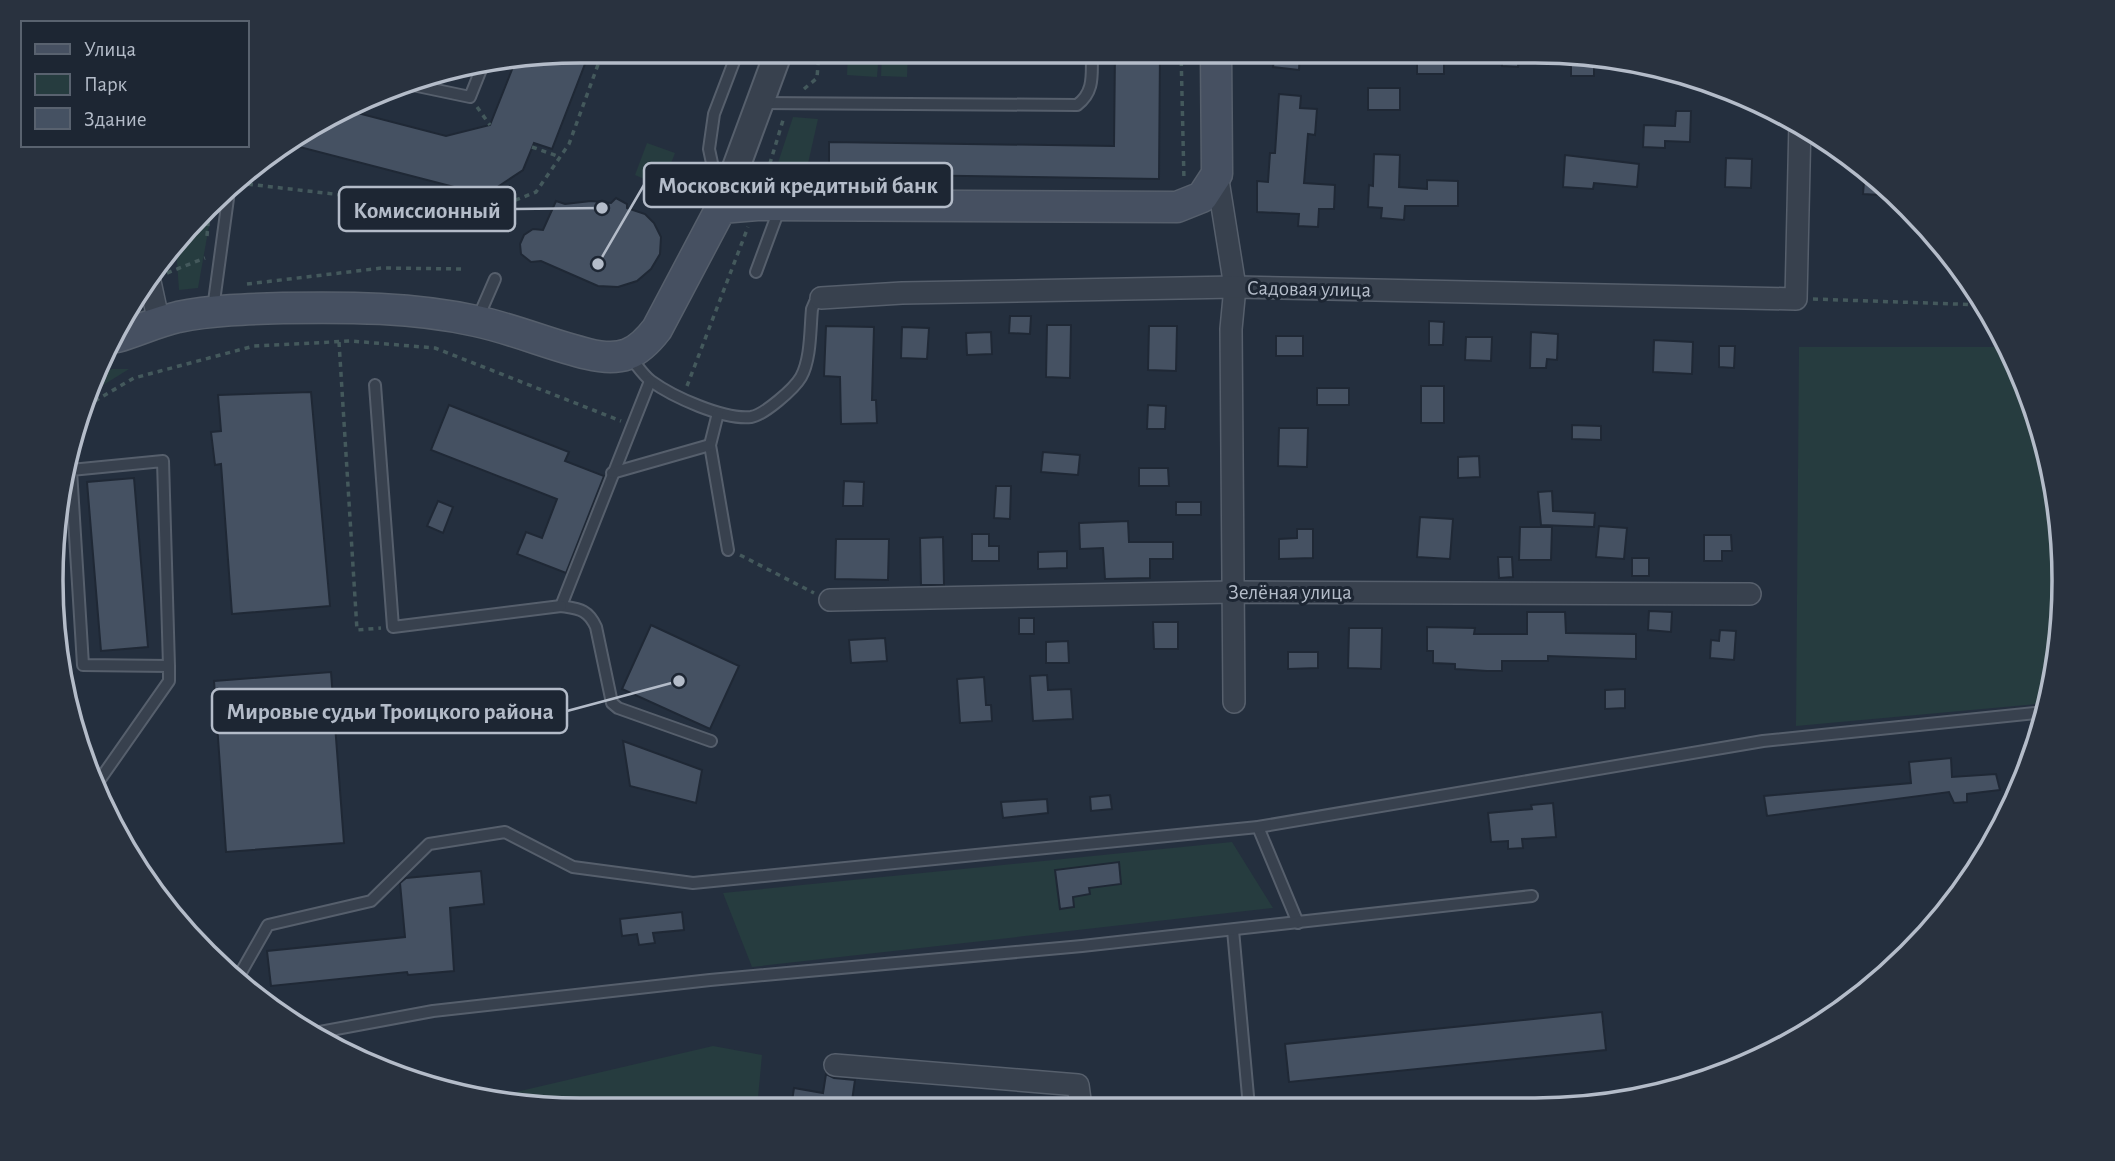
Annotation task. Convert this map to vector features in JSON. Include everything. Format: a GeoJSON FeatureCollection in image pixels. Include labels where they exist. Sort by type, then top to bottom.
{"type":"FeatureCollection","features":[{"type":"Feature","properties":{"kind":"main road"},"geometry":{"type":"LineString","coordinates":[[126,334],[178,317],[244,310],[354,306],[437,314],[477,321],[589,354],[612,358],[629,355],[644,346],[657,329],[721,208],[781,205],[1177,206],[1202,197],[1217,174],[1216,63]]}},
{"type":"Feature","properties":{"kind":"street"},"geometry":{"type":"LineString","coordinates":[[721,208],[774,63]]}},
{"type":"Feature","properties":{"kind":"street"},"geometry":{"type":"LineString","coordinates":[[1796,299],[1800,136]]}},
{"type":"Feature","properties":{"kind":"street"},"geometry":{"type":"LineString","coordinates":[[1217,174],[1235,287],[1231,329],[1234,702]]}},
{"type":"Feature","properties":{"kind":"street","name":"Садовая улица"},"geometry":{"type":"LineString","coordinates":[[821,298],[902,293],[1235,287],[1796,299]]}},
{"type":"Feature","properties":{"kind":"street"},"geometry":{"type":"LineString","coordinates":[[152,291],[159,323]]}},
{"type":"Feature","properties":{"kind":"street","name":"Зелёная улица"},"geometry":{"type":"LineString","coordinates":[[830,600],[1232,592],[1750,594]]}},
{"type":"Feature","properties":{"kind":"street"},"geometry":{"type":"LineString","coordinates":[[835,1065],[1078,1084],[1080,1098]]}},
{"type":"Feature","properties":{"kind":"lane"},"geometry":{"type":"LineString","coordinates":[[721,208],[709,149],[713,114],[733,63]]}},
{"type":"Feature","properties":{"kind":"lane"},"geometry":{"type":"LineString","coordinates":[[759,104],[1077,105],[1087,98],[1091,88],[1092,63]]}},
{"type":"Feature","properties":{"kind":"lane"},"geometry":{"type":"LineString","coordinates":[[424,87],[470,97],[480,73]]}},
{"type":"Feature","properties":{"kind":"lane"},"geometry":{"type":"LineString","coordinates":[[212,313],[227,203]]}},
{"type":"Feature","properties":{"kind":"lane"},"geometry":{"type":"LineString","coordinates":[[756,272],[781,205]]}},
{"type":"Feature","properties":{"kind":"lane"},"geometry":{"type":"LineString","coordinates":[[477,321],[495,279]]}},
{"type":"Feature","properties":{"kind":"lane"},"geometry":{"type":"LineString","coordinates":[[629,355],[650,380],[682,398],[718,413],[753,416],[761,414],[793,387],[805,366],[812,309],[815,302],[821,298]]}},
{"type":"Feature","properties":{"kind":"lane"},"geometry":{"type":"LineString","coordinates":[[561,606],[650,380]]}},
{"type":"Feature","properties":{"kind":"lane"},"geometry":{"type":"LineString","coordinates":[[375,385],[393,627],[561,606],[581,610],[591,616],[596,627],[612,703],[618,708],[711,741]]}},
{"type":"Feature","properties":{"kind":"lane"},"geometry":{"type":"LineString","coordinates":[[718,413],[710,445],[729,550]]}},
{"type":"Feature","properties":{"kind":"lane"},"geometry":{"type":"LineString","coordinates":[[612,473],[710,445]]}},
{"type":"Feature","properties":{"kind":"lane"},"geometry":{"type":"LineString","coordinates":[[76,470],[163,461],[169,681],[101,777]]}},
{"type":"Feature","properties":{"kind":"lane"},"geometry":{"type":"LineString","coordinates":[[72,486],[83,665],[169,666]]}},
{"type":"Feature","properties":{"kind":"lane"},"geometry":{"type":"LineString","coordinates":[[241,972],[268,925],[372,901],[429,844],[505,832],[573,867],[692,883],[1258,827],[1763,741],[2034,713]]}},
{"type":"Feature","properties":{"kind":"lane"},"geometry":{"type":"LineString","coordinates":[[1258,827],[1298,923]]}},
{"type":"Feature","properties":{"kind":"lane"},"geometry":{"type":"LineString","coordinates":[[326,1031],[433,1011],[710,980],[1068,947],[1532,896]]}},
{"type":"Feature","properties":{"kind":"lane"},"geometry":{"type":"LineString","coordinates":[[1233,930],[1248,1098]]}},
{"type":"Feature","properties":{"kind":"path"},"geometry":{"type":"LineString","coordinates":[[247,184],[455,208],[498,207],[536,192],[569,144],[599,63]]}},
{"type":"Feature","properties":{"kind":"path"},"geometry":{"type":"LineString","coordinates":[[1181,63],[1185,193]]}},
{"type":"Feature","properties":{"kind":"path"},"geometry":{"type":"LineString","coordinates":[[470,97],[490,125]]}},
{"type":"Feature","properties":{"kind":"path"},"geometry":{"type":"LineString","coordinates":[[532,148],[560,157]]}},
{"type":"Feature","properties":{"kind":"path"},"geometry":{"type":"LineString","coordinates":[[165,273],[206,258]]}},
{"type":"Feature","properties":{"kind":"path"},"geometry":{"type":"LineString","coordinates":[[240,285],[382,268],[462,269]]}},
{"type":"Feature","properties":{"kind":"path"},"geometry":{"type":"LineString","coordinates":[[1796,299],[1972,305]]}},
{"type":"Feature","properties":{"kind":"path"},"geometry":{"type":"LineString","coordinates":[[339,342],[357,630],[393,627]]}},
{"type":"Feature","properties":{"kind":"path"},"geometry":{"type":"LineString","coordinates":[[95,400],[134,378],[254,346],[339,342],[435,348],[632,426]]}},
{"type":"Feature","properties":{"kind":"path"},"geometry":{"type":"LineString","coordinates":[[729,550],[830,600]]}},
{"type":"Feature","properties":{"kind":"green space"},"geometry":{"type":"Polygon","coordinates":[[[848,63],[878,63],[877,77],[847,75],[848,63]]]}},
{"type":"Feature","properties":{"kind":"green space"},"geometry":{"type":"Polygon","coordinates":[[[882,63],[908,63],[907,77],[881,76],[882,63]]]}},
{"type":"Feature","properties":{"kind":"green space"},"geometry":{"type":"Polygon","coordinates":[[[793,117],[818,119],[805,177],[775,172],[793,117]]]}},
{"type":"Feature","properties":{"kind":"green space"},"geometry":{"type":"Polygon","coordinates":[[[647,143],[675,153],[662,187],[635,175],[647,143]]]}},
{"type":"Feature","properties":{"kind":"green space"},"geometry":{"type":"Polygon","coordinates":[[[210,220],[198,288],[179,290],[177,257],[210,220]]]}},
{"type":"Feature","properties":{"kind":"green space"},"geometry":{"type":"Polygon","coordinates":[[[1799,347],[1996,347],[2025,414],[2048,513],[2051,614],[2048,648],[2036,704],[1796,726],[1799,347]]]}},
{"type":"Feature","properties":{"kind":"green space"},"geometry":{"type":"Polygon","coordinates":[[[112,369],[129,369],[100,387],[107,371],[112,369]]]}},
{"type":"Feature","properties":{"kind":"green space"},"geometry":{"type":"Polygon","coordinates":[[[1232,842],[1273,908],[752,967],[723,893],[1232,842]]]}},
{"type":"Feature","properties":{"kind":"green space"},"geometry":{"type":"Polygon","coordinates":[[[713,1046],[762,1055],[758,1098],[580,1098],[516,1094],[516,1092],[713,1046]]]}},
{"type":"Feature","properties":{"kind":"building"},"geometry":{"type":"Polygon","coordinates":[[[585,63],[552,149],[534,143],[523,170],[496,188],[458,188],[298,147],[358,113],[446,136],[490,125],[513,67],[585,63]]]}},
{"type":"Feature","properties":{"kind":"building"},"geometry":{"type":"Polygon","coordinates":[[[1115,63],[1160,63],[1159,179],[829,174],[829,142],[1114,146],[1115,63]]]}},
{"type":"Feature","properties":{"kind":"building"},"geometry":{"type":"Polygon","coordinates":[[[1274,63],[1299,63],[1299,70],[1273,67],[1274,63]]]}},
{"type":"Feature","properties":{"kind":"building"},"geometry":{"type":"Polygon","coordinates":[[[1417,63],[1444,63],[1444,74],[1417,74],[1417,63]]]}},
{"type":"Feature","properties":{"kind":"building"},"geometry":{"type":"Polygon","coordinates":[[[1502,63],[1518,63],[1518,67],[1502,66],[1502,63]]]}},
{"type":"Feature","properties":{"kind":"building"},"geometry":{"type":"Polygon","coordinates":[[[1571,64],[1594,66],[1594,76],[1571,76],[1571,64]]]}},
{"type":"Feature","properties":{"kind":"building"},"geometry":{"type":"Polygon","coordinates":[[[1368,88],[1400,88],[1400,110],[1368,110],[1368,88]]]}},
{"type":"Feature","properties":{"kind":"building"},"geometry":{"type":"Polygon","coordinates":[[[1279,94],[1301,96],[1300,108],[1317,109],[1315,135],[1308,134],[1304,183],[1335,185],[1334,209],[1319,209],[1318,227],[1298,226],[1299,214],[1257,212],[1257,181],[1268,182],[1270,153],[1275,153],[1279,94]]]}},
{"type":"Feature","properties":{"kind":"building"},"geometry":{"type":"Polygon","coordinates":[[[1676,111],[1691,111],[1690,142],[1665,141],[1665,148],[1643,147],[1644,125],[1675,126],[1676,111]]]}},
{"type":"Feature","properties":{"kind":"building"},"geometry":{"type":"Polygon","coordinates":[[[1374,154],[1400,155],[1399,187],[1427,189],[1427,180],[1458,181],[1458,206],[1405,206],[1404,220],[1381,218],[1382,208],[1368,207],[1369,185],[1373,186],[1374,154]]]}},
{"type":"Feature","properties":{"kind":"building"},"geometry":{"type":"Polygon","coordinates":[[[1565,155],[1639,164],[1637,187],[1594,183],[1593,189],[1563,187],[1565,155]]]}},
{"type":"Feature","properties":{"kind":"building"},"geometry":{"type":"Polygon","coordinates":[[[1726,158],[1752,159],[1751,188],[1725,187],[1726,158]]]}},
{"type":"Feature","properties":{"kind":"building"},"geometry":{"type":"Polygon","coordinates":[[[1864,181],[1880,195],[1863,194],[1864,181]]]}},
{"type":"Feature","properties":{"kind":"building"},"geometry":{"type":"Polygon","coordinates":[[[616,198],[627,204],[627,208],[645,214],[654,223],[661,237],[660,254],[651,269],[637,281],[618,287],[598,286],[541,261],[531,262],[521,254],[520,244],[524,235],[533,229],[543,230],[556,201],[565,204],[591,201],[611,203],[616,198]]]}},
{"type":"Feature","properties":{"kind":"building"},"geometry":{"type":"Polygon","coordinates":[[[1010,316],[1031,316],[1030,334],[1009,333],[1010,316]]]}},
{"type":"Feature","properties":{"kind":"building"},"geometry":{"type":"Polygon","coordinates":[[[1429,321],[1444,322],[1443,345],[1429,345],[1429,321]]]}},
{"type":"Feature","properties":{"kind":"building"},"geometry":{"type":"Polygon","coordinates":[[[1047,325],[1071,325],[1070,378],[1046,377],[1047,325]]]}},
{"type":"Feature","properties":{"kind":"building"},"geometry":{"type":"Polygon","coordinates":[[[826,326],[874,327],[872,400],[876,400],[877,423],[841,424],[840,377],[824,376],[826,326]]]}},
{"type":"Feature","properties":{"kind":"building"},"geometry":{"type":"Polygon","coordinates":[[[1149,326],[1177,326],[1176,371],[1148,370],[1149,326]]]}},
{"type":"Feature","properties":{"kind":"building"},"geometry":{"type":"Polygon","coordinates":[[[902,327],[929,328],[927,359],[901,358],[902,327]]]}},
{"type":"Feature","properties":{"kind":"building"},"geometry":{"type":"Polygon","coordinates":[[[991,332],[992,354],[967,355],[966,333],[991,332]]]}},
{"type":"Feature","properties":{"kind":"building"},"geometry":{"type":"Polygon","coordinates":[[[1531,332],[1558,334],[1557,360],[1547,359],[1546,368],[1530,368],[1531,332]]]}},
{"type":"Feature","properties":{"kind":"building"},"geometry":{"type":"Polygon","coordinates":[[[1276,336],[1303,336],[1303,356],[1276,356],[1276,336]]]}},
{"type":"Feature","properties":{"kind":"building"},"geometry":{"type":"Polygon","coordinates":[[[1466,337],[1492,337],[1491,361],[1465,360],[1466,337]]]}},
{"type":"Feature","properties":{"kind":"building"},"geometry":{"type":"Polygon","coordinates":[[[1654,340],[1693,342],[1692,374],[1653,372],[1654,340]]]}},
{"type":"Feature","properties":{"kind":"building"},"geometry":{"type":"Polygon","coordinates":[[[1719,346],[1735,346],[1734,368],[1719,367],[1719,346]]]}},
{"type":"Feature","properties":{"kind":"building"},"geometry":{"type":"Polygon","coordinates":[[[1421,386],[1444,386],[1444,423],[1421,423],[1421,386]]]}},
{"type":"Feature","properties":{"kind":"building"},"geometry":{"type":"Polygon","coordinates":[[[1317,388],[1349,388],[1349,405],[1317,405],[1317,388]]]}},
{"type":"Feature","properties":{"kind":"building"},"geometry":{"type":"Polygon","coordinates":[[[311,392],[330,606],[232,614],[221,464],[215,465],[211,432],[221,431],[218,395],[311,392]]]}},
{"type":"Feature","properties":{"kind":"building"},"geometry":{"type":"Polygon","coordinates":[[[449,405],[569,452],[565,461],[604,476],[566,573],[517,554],[526,532],[542,538],[557,499],[431,450],[449,405]]]}},
{"type":"Feature","properties":{"kind":"building"},"geometry":{"type":"Polygon","coordinates":[[[1148,405],[1166,406],[1165,429],[1147,429],[1148,405]]]}},
{"type":"Feature","properties":{"kind":"building"},"geometry":{"type":"Polygon","coordinates":[[[1572,425],[1601,426],[1601,440],[1572,439],[1572,425]]]}},
{"type":"Feature","properties":{"kind":"building"},"geometry":{"type":"Polygon","coordinates":[[[1279,428],[1308,428],[1307,467],[1278,466],[1279,428]]]}},
{"type":"Feature","properties":{"kind":"building"},"geometry":{"type":"Polygon","coordinates":[[[1043,452],[1080,455],[1078,475],[1041,472],[1043,452]]]}},
{"type":"Feature","properties":{"kind":"building"},"geometry":{"type":"Polygon","coordinates":[[[1479,456],[1480,477],[1458,478],[1458,457],[1479,456]]]}},
{"type":"Feature","properties":{"kind":"building"},"geometry":{"type":"Polygon","coordinates":[[[1139,468],[1168,468],[1169,486],[1139,486],[1139,468]]]}},
{"type":"Feature","properties":{"kind":"building"},"geometry":{"type":"Polygon","coordinates":[[[134,478],[148,647],[101,651],[87,482],[134,478]]]}},
{"type":"Feature","properties":{"kind":"building"},"geometry":{"type":"Polygon","coordinates":[[[844,481],[864,482],[863,506],[843,506],[844,481]]]}},
{"type":"Feature","properties":{"kind":"building"},"geometry":{"type":"Polygon","coordinates":[[[996,486],[1011,486],[1010,519],[994,518],[996,486]]]}},
{"type":"Feature","properties":{"kind":"building"},"geometry":{"type":"Polygon","coordinates":[[[1552,491],[1553,511],[1595,513],[1594,527],[1541,525],[1538,492],[1552,491]]]}},
{"type":"Feature","properties":{"kind":"building"},"geometry":{"type":"Polygon","coordinates":[[[438,501],[453,507],[443,533],[427,526],[438,501]]]}},
{"type":"Feature","properties":{"kind":"building"},"geometry":{"type":"Polygon","coordinates":[[[1176,502],[1201,502],[1201,515],[1176,515],[1176,502]]]}},
{"type":"Feature","properties":{"kind":"building"},"geometry":{"type":"Polygon","coordinates":[[[1420,517],[1453,519],[1450,559],[1417,557],[1420,517]]]}},
{"type":"Feature","properties":{"kind":"building"},"geometry":{"type":"Polygon","coordinates":[[[1128,521],[1129,542],[1173,542],[1173,559],[1150,559],[1150,578],[1105,579],[1103,548],[1080,549],[1079,523],[1128,521]]]}},
{"type":"Feature","properties":{"kind":"building"},"geometry":{"type":"Polygon","coordinates":[[[1599,526],[1627,528],[1624,559],[1596,557],[1599,526]]]}},
{"type":"Feature","properties":{"kind":"building"},"geometry":{"type":"Polygon","coordinates":[[[1520,527],[1552,527],[1551,560],[1519,560],[1520,527]]]}},
{"type":"Feature","properties":{"kind":"building"},"geometry":{"type":"Polygon","coordinates":[[[1297,529],[1313,529],[1313,558],[1279,559],[1279,539],[1297,538],[1297,529]]]}},
{"type":"Feature","properties":{"kind":"building"},"geometry":{"type":"Polygon","coordinates":[[[972,534],[989,534],[989,546],[999,546],[999,561],[972,561],[972,534]]]}},
{"type":"Feature","properties":{"kind":"building"},"geometry":{"type":"Polygon","coordinates":[[[1704,535],[1731,535],[1732,551],[1722,551],[1722,561],[1704,561],[1704,535]]]}},
{"type":"Feature","properties":{"kind":"building"},"geometry":{"type":"Polygon","coordinates":[[[943,537],[944,585],[921,585],[920,538],[943,537]]]}},
{"type":"Feature","properties":{"kind":"building"},"geometry":{"type":"Polygon","coordinates":[[[836,539],[889,539],[888,580],[835,579],[836,539]]]}},
{"type":"Feature","properties":{"kind":"building"},"geometry":{"type":"Polygon","coordinates":[[[1067,551],[1067,568],[1038,569],[1038,552],[1067,551]]]}},
{"type":"Feature","properties":{"kind":"building"},"geometry":{"type":"Polygon","coordinates":[[[1498,557],[1512,557],[1513,577],[1499,578],[1498,557]]]}},
{"type":"Feature","properties":{"kind":"building"},"geometry":{"type":"Polygon","coordinates":[[[1632,558],[1649,558],[1649,576],[1632,576],[1632,558]]]}},
{"type":"Feature","properties":{"kind":"building"},"geometry":{"type":"Polygon","coordinates":[[[1649,611],[1672,612],[1671,632],[1648,630],[1649,611]]]}},
{"type":"Feature","properties":{"kind":"building"},"geometry":{"type":"Polygon","coordinates":[[[1527,612],[1565,612],[1566,633],[1636,634],[1636,659],[1548,656],[1548,661],[1502,661],[1502,671],[1487,671],[1455,669],[1455,664],[1433,663],[1433,651],[1427,651],[1427,627],[1475,628],[1474,634],[1527,634],[1527,612]]]}},
{"type":"Feature","properties":{"kind":"building"},"geometry":{"type":"Polygon","coordinates":[[[1019,618],[1034,618],[1034,634],[1019,634],[1019,618]]]}},
{"type":"Feature","properties":{"kind":"building"},"geometry":{"type":"Polygon","coordinates":[[[1153,622],[1178,622],[1178,649],[1154,649],[1153,622]]]}},
{"type":"Feature","properties":{"kind":"building"},"geometry":{"type":"Polygon","coordinates":[[[651,625],[739,666],[710,729],[622,689],[651,625]]]}},
{"type":"Feature","properties":{"kind":"building"},"geometry":{"type":"Polygon","coordinates":[[[1349,628],[1382,628],[1381,669],[1348,668],[1349,628]]]}},
{"type":"Feature","properties":{"kind":"building"},"geometry":{"type":"Polygon","coordinates":[[[1720,630],[1736,631],[1734,660],[1710,658],[1711,640],[1719,641],[1720,630]]]}},
{"type":"Feature","properties":{"kind":"building"},"geometry":{"type":"Polygon","coordinates":[[[885,638],[887,661],[851,663],[849,640],[885,638]]]}},
{"type":"Feature","properties":{"kind":"building"},"geometry":{"type":"Polygon","coordinates":[[[1068,641],[1069,663],[1046,663],[1046,642],[1068,641]]]}},
{"type":"Feature","properties":{"kind":"building"},"geometry":{"type":"Polygon","coordinates":[[[1288,652],[1318,652],[1318,668],[1288,669],[1288,652]]]}},
{"type":"Feature","properties":{"kind":"building"},"geometry":{"type":"Polygon","coordinates":[[[331,672],[344,843],[226,852],[214,681],[331,672]]]}},
{"type":"Feature","properties":{"kind":"building"},"geometry":{"type":"Polygon","coordinates":[[[1047,675],[1048,690],[1071,689],[1073,719],[1033,721],[1030,676],[1047,675]]]}},
{"type":"Feature","properties":{"kind":"building"},"geometry":{"type":"Polygon","coordinates":[[[984,677],[986,705],[991,705],[992,721],[960,723],[957,679],[984,677]]]}},
{"type":"Feature","properties":{"kind":"building"},"geometry":{"type":"Polygon","coordinates":[[[1625,689],[1625,708],[1605,709],[1605,690],[1625,689]]]}},
{"type":"Feature","properties":{"kind":"building"},"geometry":{"type":"Polygon","coordinates":[[[623,741],[702,770],[696,803],[630,786],[623,741]]]}},
{"type":"Feature","properties":{"kind":"building"},"geometry":{"type":"Polygon","coordinates":[[[1951,758],[1952,777],[1996,774],[2000,790],[1967,794],[1967,802],[1954,803],[1949,792],[1767,816],[1764,796],[1911,783],[1909,762],[1951,758]]]}},
{"type":"Feature","properties":{"kind":"building"},"geometry":{"type":"Polygon","coordinates":[[[1110,795],[1112,809],[1091,811],[1090,797],[1110,795]]]}},
{"type":"Feature","properties":{"kind":"building"},"geometry":{"type":"Polygon","coordinates":[[[1047,799],[1048,813],[1003,818],[1001,802],[1047,799]]]}},
{"type":"Feature","properties":{"kind":"building"},"geometry":{"type":"Polygon","coordinates":[[[1553,803],[1556,837],[1522,839],[1523,848],[1508,849],[1508,841],[1491,842],[1488,813],[1532,809],[1531,805],[1553,803]]]}},
{"type":"Feature","properties":{"kind":"building"},"geometry":{"type":"Polygon","coordinates":[[[1119,862],[1121,884],[1089,888],[1090,894],[1073,897],[1074,907],[1060,909],[1055,870],[1119,862]]]}},
{"type":"Feature","properties":{"kind":"building"},"geometry":{"type":"Polygon","coordinates":[[[481,871],[484,904],[450,908],[454,971],[408,975],[407,972],[271,986],[267,951],[405,937],[400,883],[406,878],[481,871]]]}},
{"type":"Feature","properties":{"kind":"building"},"geometry":{"type":"Polygon","coordinates":[[[682,912],[684,930],[653,933],[655,943],[639,945],[637,934],[622,936],[620,919],[682,912]]]}},
{"type":"Feature","properties":{"kind":"building"},"geometry":{"type":"Polygon","coordinates":[[[1602,1012],[1606,1050],[1289,1082],[1285,1044],[1602,1012]]]}},
{"type":"Feature","properties":{"kind":"building"},"geometry":{"type":"Polygon","coordinates":[[[826,1074],[834,1078],[855,1080],[852,1098],[792,1098],[794,1088],[823,1093],[826,1074]]]}},
{"type":"Feature","properties":{"kind":"place","name":"Комиссионный"},"geometry":{"type":"Point","coordinates":[602,208]}},
{"type":"Feature","properties":{"kind":"place","name":"Московский кредитный банк"},"geometry":{"type":"Point","coordinates":[598,264]}},
{"type":"Feature","properties":{"kind":"place","name":"Мировые судьи Троицкого района"},"geometry":{"type":"Point","coordinates":[679,681]}}]}
